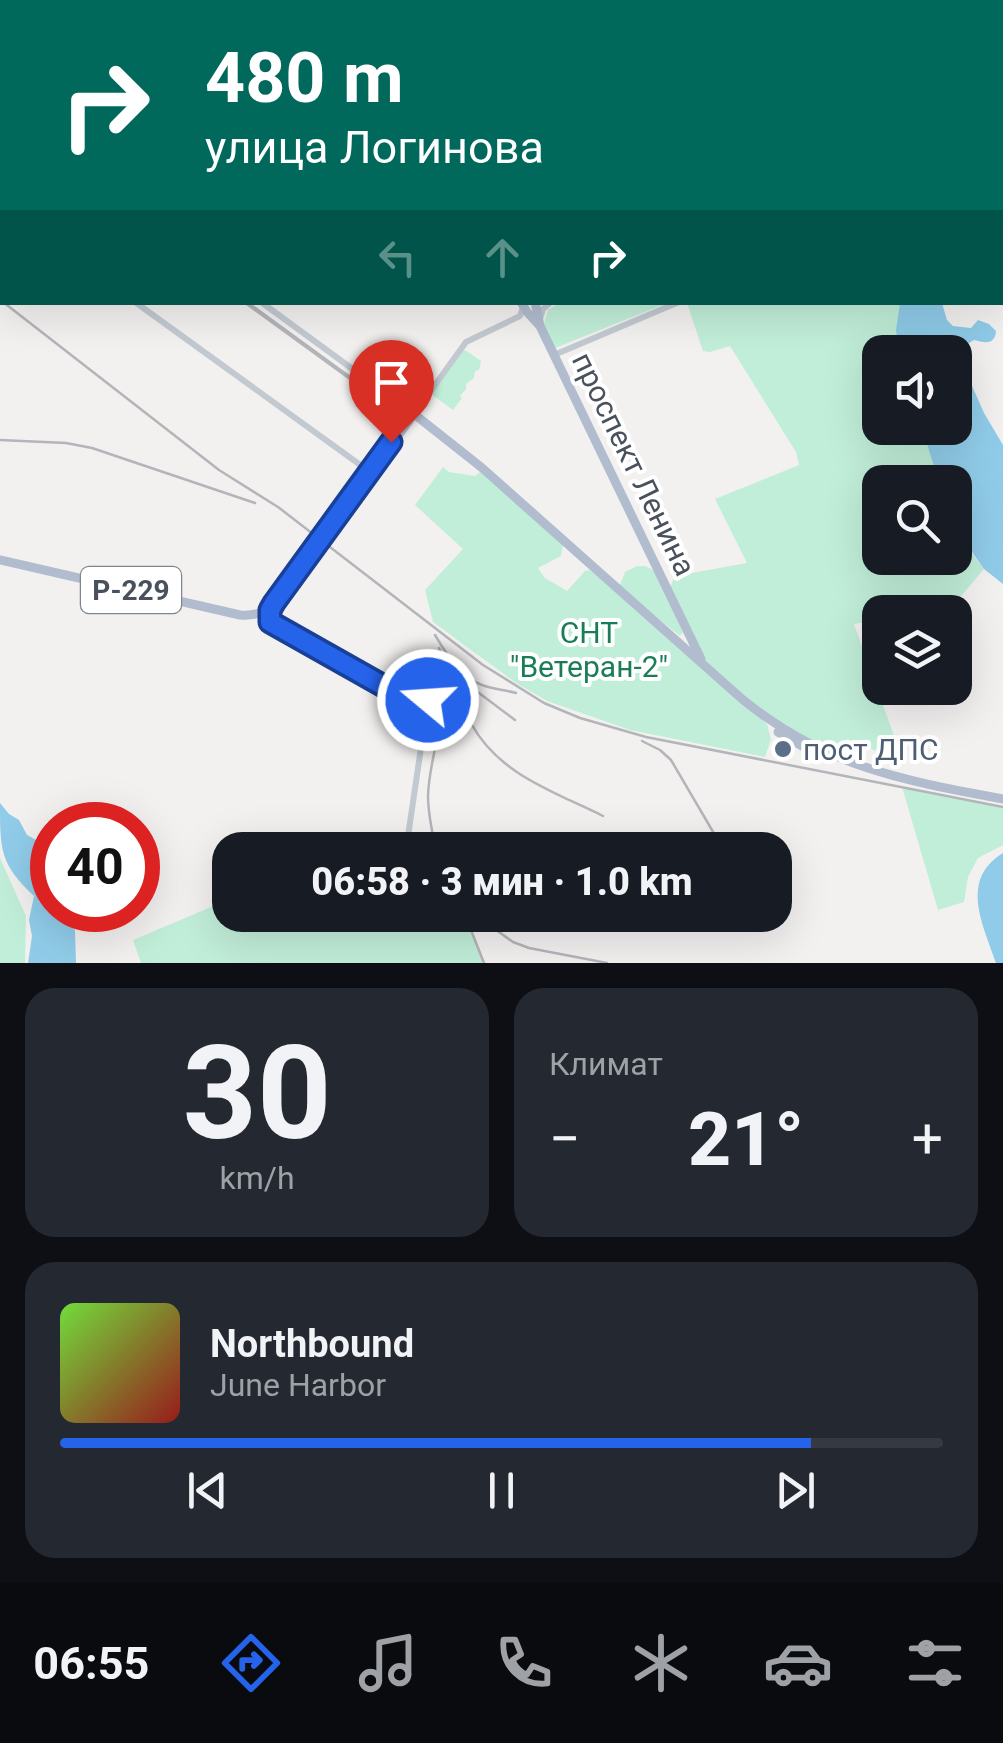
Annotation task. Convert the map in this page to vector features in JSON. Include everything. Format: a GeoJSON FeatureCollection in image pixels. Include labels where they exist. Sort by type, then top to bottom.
{"type":"FeatureCollection","features":[{"type":"Feature","properties":{"kind":"main road","name":"проспект Ленина"},"geometry":{"type":"LineString","coordinates":[[522,305],[540,326],[686,638]]}},
{"type":"Feature","properties":{"kind":"main road","name":"проспект Ленина"},"geometry":{"type":"LineString","coordinates":[[540,326],[543,305]]}},
{"type":"Feature","properties":{"kind":"main road","name":"Р-229"},"geometry":{"type":"LineString","coordinates":[[0,560],[248,615],[263,612],[274,603],[414,414]]}},
{"type":"Feature","properties":{"kind":"main road"},"geometry":{"type":"LineString","coordinates":[[414,414],[481,467],[671,636],[686,638],[708,669],[797,741],[862,768],[1003,799]]}},
{"type":"Feature","properties":{"kind":"street"},"geometry":{"type":"LineString","coordinates":[[140,305],[370,472]]}},
{"type":"Feature","properties":{"kind":"street"},"geometry":{"type":"LineString","coordinates":[[265,305],[414,414],[466,342],[520,316],[522,305]]}},
{"type":"Feature","properties":{"kind":"street"},"geometry":{"type":"LineString","coordinates":[[554,355],[672,305]]}},
{"type":"Feature","properties":{"kind":"street"},"geometry":{"type":"LineString","coordinates":[[508,322],[524,318],[540,326]]}},
{"type":"Feature","properties":{"kind":"street"},"geometry":{"type":"LineString","coordinates":[[270,622],[274,603]]}},
{"type":"Feature","properties":{"kind":"street"},"geometry":{"type":"LineString","coordinates":[[263,612],[270,622]]}},
{"type":"Feature","properties":{"kind":"street"},"geometry":{"type":"LineString","coordinates":[[248,615],[270,622],[387,688],[420,692],[428,698],[409,832]]}},
{"type":"Feature","properties":{"kind":"green space"},"geometry":{"type":"Polygon","coordinates":[[[557,305],[662,305],[555,348],[544,324],[548,310],[557,305]]]}},
{"type":"Feature","properties":{"kind":"green space"},"geometry":{"type":"Polygon","coordinates":[[[688,305],[900,305],[901,335],[862,335],[862,445],[928,445],[934,465],[862,465],[862,575],[972,575],[972,554],[984,569],[962,595],[862,595],[862,622],[854,624],[862,646],[862,705],[883,705],[898,747],[881,753],[847,739],[838,753],[800,736],[749,702],[706,662],[670,587],[675,576],[747,563],[715,499],[799,465],[796,452],[730,346],[703,351],[688,305]]]}},
{"type":"Feature","properties":{"kind":"green space"},"geometry":{"type":"Polygon","coordinates":[[[465,350],[481,361],[453,410],[431,394],[465,350]]]}},
{"type":"Feature","properties":{"kind":"green space","name":"СНТ \"Ветеран-2\""},"geometry":{"type":"Polygon","coordinates":[[[443,467],[449,472],[475,476],[480,472],[563,544],[561,556],[538,568],[545,578],[567,591],[585,571],[597,575],[767,724],[771,739],[765,757],[630,730],[547,701],[433,622],[425,590],[463,549],[415,505],[443,467]]]}},
{"type":"Feature","properties":{"kind":"green space"},"geometry":{"type":"Polygon","coordinates":[[[637,566],[655,571],[683,632],[680,636],[619,587],[625,572],[637,566]]]}},
{"type":"Feature","properties":{"kind":"green space"},"geometry":{"type":"Polygon","coordinates":[[[902,787],[1003,808],[1003,845],[978,858],[968,877],[964,902],[938,910],[902,787]]]}},
{"type":"Feature","properties":{"kind":"green space"},"geometry":{"type":"Polygon","coordinates":[[[0,858],[26,916],[25,963],[0,963],[0,858]]]}},
{"type":"Feature","properties":{"kind":"green space"},"geometry":{"type":"Polygon","coordinates":[[[212,907],[212,932],[471,932],[483,963],[141,963],[133,940],[160,932],[160,929],[212,907]]]}},
{"type":"Feature","properties":{"kind":"water"},"geometry":{"type":"Polygon","coordinates":[[[900,305],[943,305],[953,326],[971,328],[978,320],[996,331],[992,341],[986,342],[972,341],[972,335],[897,335],[900,305]]]}},
{"type":"Feature","properties":{"kind":"water"},"geometry":{"type":"Polygon","coordinates":[[[972,386],[1003,445],[1003,584],[984,569],[972,552],[972,465],[934,465],[927,445],[972,445],[972,386]]]}},
{"type":"Feature","properties":{"kind":"water"},"geometry":{"type":"Polygon","coordinates":[[[0,803],[30,837],[30,892],[8,865],[0,803]]]}},
{"type":"Feature","properties":{"kind":"water"},"geometry":{"type":"Polygon","coordinates":[[[1003,853],[1003,963],[996,963],[981,918],[978,889],[990,864],[1003,853]]]}},
{"type":"Feature","properties":{"kind":"water"},"geometry":{"type":"Polygon","coordinates":[[[31,932],[75,932],[76,963],[28,963],[31,932]]]}},
{"type":"Feature","properties":{"kind":"tram line"},"geometry":{"type":"LineString","coordinates":[[248,305],[372,395],[379,421],[388,427],[396,423],[398,414],[394,409],[251,305]]}},
{"type":"Feature","properties":{"kind":"railway"},"geometry":{"type":"LineString","coordinates":[[7,305],[219,470],[278,507],[483,665],[544,703],[646,737],[1003,807]]}},
{"type":"Feature","properties":{"kind":"railway"},"geometry":{"type":"LineString","coordinates":[[0,440],[92,448],[255,503]]}},
{"type":"Feature","properties":{"kind":"railway"},"geometry":{"type":"LineString","coordinates":[[435,635],[467,676],[482,685],[516,693]]}},
{"type":"Feature","properties":{"kind":"railway"},"geometry":{"type":"LineString","coordinates":[[432,832],[429,778],[445,684],[439,648]]}},
{"type":"Feature","properties":{"kind":"railway"},"geometry":{"type":"LineString","coordinates":[[449,667],[472,725],[498,757],[530,780],[603,816]]}},
{"type":"Feature","properties":{"kind":"railway"},"geometry":{"type":"LineString","coordinates":[[471,687],[515,720]]}},
{"type":"Feature","properties":{"kind":"railway"},"geometry":{"type":"LineString","coordinates":[[642,741],[671,760],[713,832]]}},
{"type":"Feature","properties":{"kind":"railway"},"geometry":{"type":"LineString","coordinates":[[472,932],[484,963]]}},
{"type":"Feature","properties":{"kind":"railway"},"geometry":{"type":"LineString","coordinates":[[499,932],[529,948],[607,963]]}},
{"type":"Feature","properties":{"kind":"place","name":"пост ДПС"},"geometry":{"type":"Point","coordinates":[783,749]}},
{"type":"Feature","properties":{"kind":"route"},"geometry":{"type":"LineString","coordinates":[[391,442],[274,603],[269,616],[270,622],[387,688],[420,692],[428,700]]}}]}
